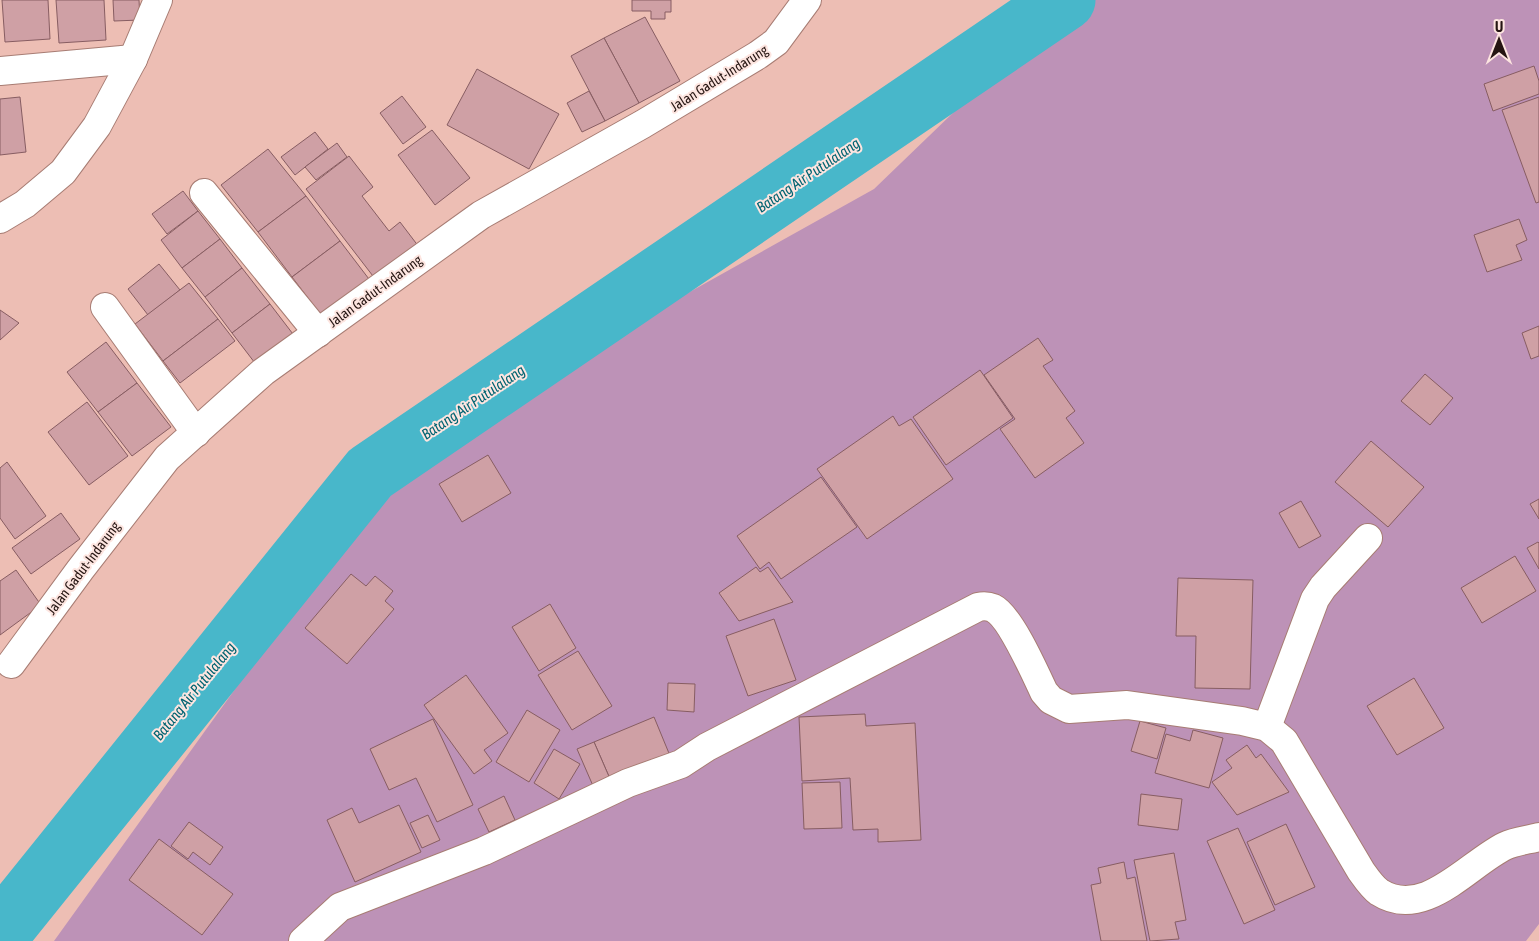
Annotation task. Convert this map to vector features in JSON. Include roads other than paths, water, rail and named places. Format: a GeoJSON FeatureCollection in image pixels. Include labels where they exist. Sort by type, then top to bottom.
{"type":"FeatureCollection","features":[{"type":"Feature","properties":{"kind":"street"},"geometry":{"type":"LineString","coordinates":[[0,219],[25,204],[63,172],[97,126],[133,59],[158,0]]}},
{"type":"Feature","properties":{"kind":"street","name":"Jalan Gadut-Indarung"},"geometry":{"type":"LineString","coordinates":[[11,664],[80,570],[162,465],[263,372],[481,215],[643,124],[770,46],[788,29],[807,0]]}},
{"type":"Feature","properties":{"kind":"street"},"geometry":{"type":"LineString","coordinates":[[0,71],[133,59]]}},
{"type":"Feature","properties":{"kind":"street"},"geometry":{"type":"LineString","coordinates":[[204,193],[318,333]]}},
{"type":"Feature","properties":{"kind":"street"},"geometry":{"type":"LineString","coordinates":[[105,307],[196,433]]}},
{"type":"Feature","properties":{"kind":"street"},"geometry":{"type":"LineString","coordinates":[[1267,727],[1315,599],[1323,587],[1368,538]]}},
{"type":"Feature","properties":{"kind":"street"},"geometry":{"type":"LineString","coordinates":[[303,941],[340,907],[484,851],[628,783],[681,764],[707,747],[978,607],[993,608],[1008,622],[1044,692],[1060,705],[1069,709],[1127,705],[1242,721],[1267,727],[1284,741],[1361,872],[1377,891],[1391,898],[1408,901],[1430,896],[1506,846],[1539,837]]}},
{"type":"Feature","properties":{"kind":"waterway","name":"Batang Air Putulalang"},"geometry":{"type":"LineString","coordinates":[[0,933],[370,473],[1065,0]]}}]}
